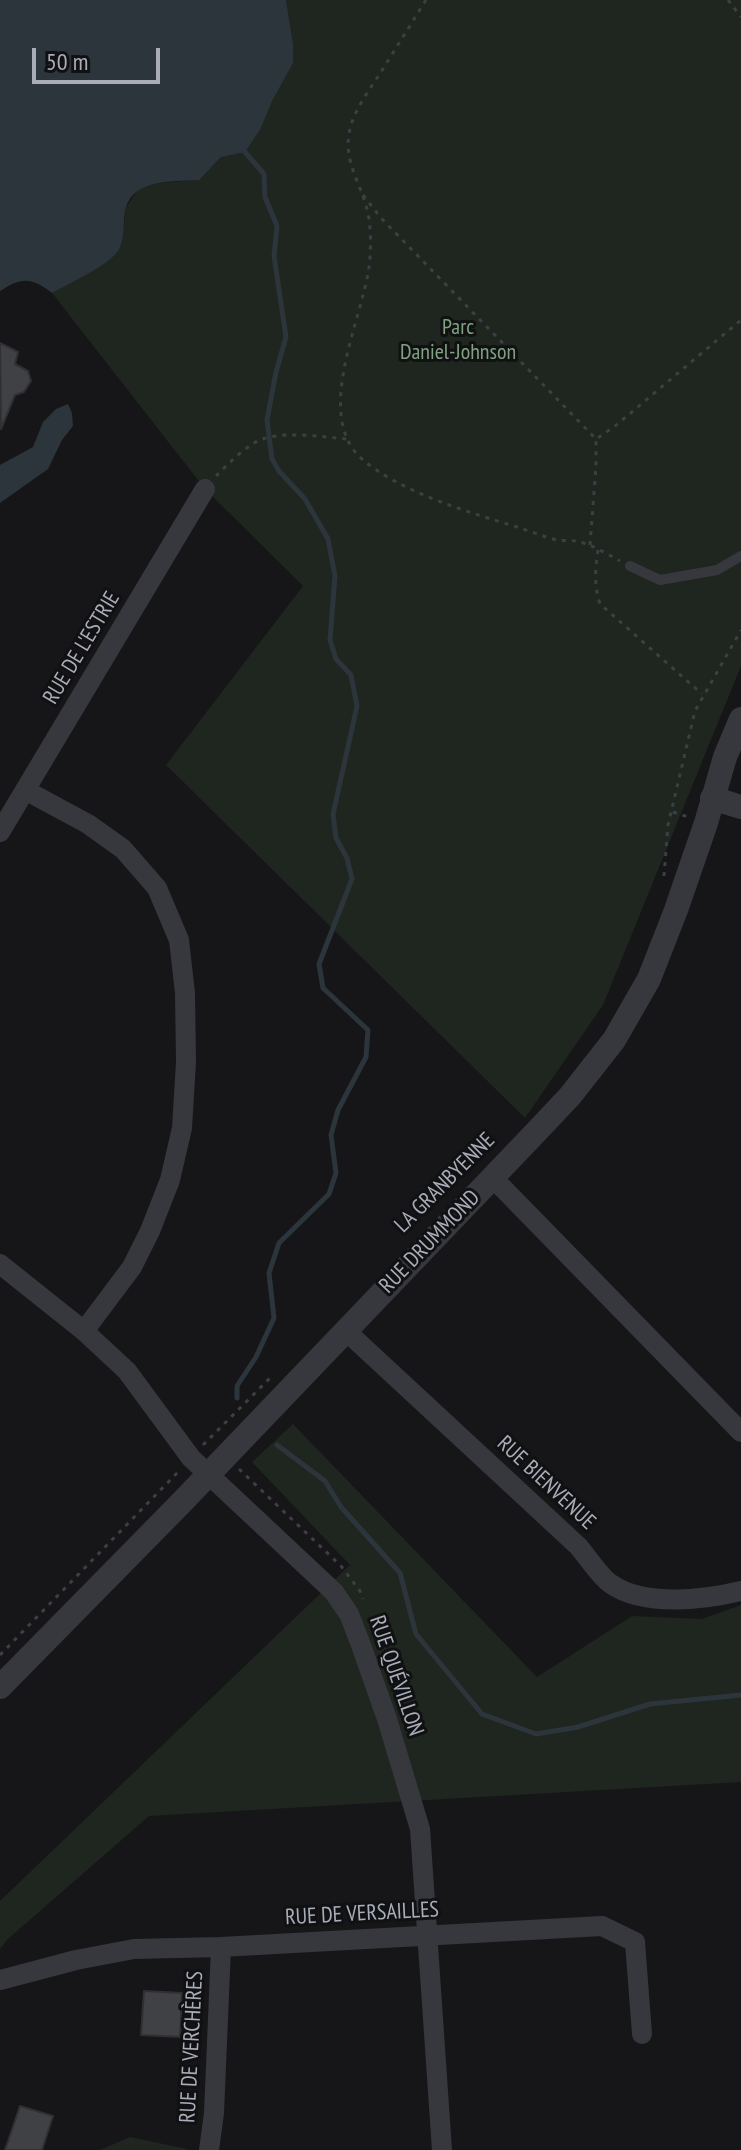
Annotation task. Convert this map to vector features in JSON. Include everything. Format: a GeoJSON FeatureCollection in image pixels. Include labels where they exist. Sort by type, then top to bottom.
{"type":"FeatureCollection","features":[{"type":"Feature","properties":{"kind":"street","name":"RUE DE L'ESTRIE"},"geometry":{"type":"LineString","coordinates":[[0,832],[205,489]]}},
{"type":"Feature","properties":{"kind":"street","name":"RUE DRUMMOND"},"geometry":{"type":"LineString","coordinates":[[0,1687],[200,1466],[345,1330],[570,1096],[614,1040],[649,979],[681,896],[712,798],[733,759],[741,719]]}},
{"type":"Feature","properties":{"kind":"street"},"geometry":{"type":"LineString","coordinates":[[25,790],[88,824],[123,849],[157,888],[179,940],[185,993],[186,1062],[182,1128],[170,1180],[132,1267],[84,1331]]}},
{"type":"Feature","properties":{"kind":"street"},"geometry":{"type":"LineString","coordinates":[[712,798],[741,807]]}},
{"type":"Feature","properties":{"kind":"street"},"geometry":{"type":"LineString","coordinates":[[492,1177],[741,1432]]}},
{"type":"Feature","properties":{"kind":"street","name":"RUE QUÉVILLON"},"geometry":{"type":"LineString","coordinates":[[0,1264],[84,1331],[127,1371],[200,1466],[334,1592],[349,1614],[387,1719],[420,1829],[442,2150]]}},
{"type":"Feature","properties":{"kind":"street","name":"RUE BIENVENUE"},"geometry":{"type":"LineString","coordinates":[[345,1330],[578,1546],[610,1584],[645,1599],[715,1598],[741,1591]]}},
{"type":"Feature","properties":{"kind":"street","name":"RUE DE VERSAILLES"},"geometry":{"type":"LineString","coordinates":[[0,1980],[134,1949],[602,1926],[635,1942],[642,2034]]}},
{"type":"Feature","properties":{"kind":"street","name":"RUE DE VERCHÈRES"},"geometry":{"type":"LineString","coordinates":[[209,2150],[214,2113],[221,1947]]}},
{"type":"Feature","properties":{"kind":"lane"},"geometry":{"type":"LineString","coordinates":[[630,566],[660,580],[717,570],[741,556]]}},
{"type":"Feature","properties":{"kind":"path"},"geometry":{"type":"LineString","coordinates":[[426,0],[358,107],[348,141],[352,171],[369,218],[369,265],[345,360],[341,390],[341,410],[347,439],[360,457],[380,472],[425,495],[559,541],[574,540],[590,545],[630,566]]}},
{"type":"Feature","properties":{"kind":"path"},"geometry":{"type":"LineString","coordinates":[[728,0],[741,17]]}},
{"type":"Feature","properties":{"kind":"path"},"geometry":{"type":"LineString","coordinates":[[360,191],[381,218],[596,439],[590,545]]}},
{"type":"Feature","properties":{"kind":"path"},"geometry":{"type":"LineString","coordinates":[[596,439],[741,320]]}},
{"type":"Feature","properties":{"kind":"path"},"geometry":{"type":"LineString","coordinates":[[205,489],[256,442],[302,435],[347,439]]}},
{"type":"Feature","properties":{"kind":"path"},"geometry":{"type":"LineString","coordinates":[[598,550],[595,590],[600,604],[704,696]]}},
{"type":"Feature","properties":{"kind":"path"},"geometry":{"type":"LineString","coordinates":[[664,886],[666,837],[689,730],[695,711],[741,630]]}},
{"type":"Feature","properties":{"kind":"path"},"geometry":{"type":"LineString","coordinates":[[672,811],[696,820]]}},
{"type":"Feature","properties":{"kind":"path"},"geometry":{"type":"LineString","coordinates":[[0,1655],[200,1466],[209,1437],[276,1372]]}},
{"type":"Feature","properties":{"kind":"green space","name":"Parc Daniel-Johnson"},"geometry":{"type":"Polygon","coordinates":[[[286,0],[741,0],[741,666],[603,1005],[525,1118],[166,765],[303,586],[205,489],[52,293],[96,269],[123,236],[126,207],[138,190],[148,184],[198,180],[221,157],[261,128],[293,43],[286,0]]]}},
{"type":"Feature","properties":{"kind":"green space"},"geometry":{"type":"Polygon","coordinates":[[[293,1424],[537,1677],[632,1616],[702,1619],[741,1605],[741,1782],[149,1816],[0,1949],[0,1901],[350,1565],[252,1462],[293,1424]]]}},
{"type":"Feature","properties":{"kind":"green space"},"geometry":{"type":"Polygon","coordinates":[[[130,2137],[187,2149],[187,2150],[100,2150],[130,2137]]]}},
{"type":"Feature","properties":{"kind":"shaded area"},"geometry":{"type":"Polygon","coordinates":[[[0,0],[286,0],[293,63],[261,128],[245,152],[221,157],[199,180],[154,184],[135,193],[125,212],[121,245],[108,261],[52,293],[26,281],[14,283],[0,291],[0,0]]]}},
{"type":"Feature","properties":{"kind":"shaded area"},"geometry":{"type":"Polygon","coordinates":[[[68,404],[73,426],[62,440],[48,469],[0,503],[0,465],[33,447],[43,422],[56,409],[68,404]]]}},
{"type":"Feature","properties":{"kind":"building"},"geometry":{"type":"Polygon","coordinates":[[[0,343],[18,352],[15,364],[28,371],[31,381],[24,392],[15,395],[1,429],[0,343]]]}},
{"type":"Feature","properties":{"kind":"building"},"geometry":{"type":"Polygon","coordinates":[[[144,1991],[182,1993],[180,2037],[141,2035],[144,1991]]]}},
{"type":"Feature","properties":{"kind":"building"},"geometry":{"type":"Polygon","coordinates":[[[20,2106],[53,2116],[42,2150],[5,2150],[20,2106]]]}},
{"type":"Feature","properties":{"kind":"waterway"},"geometry":{"type":"LineString","coordinates":[[237,1398],[237,1386],[256,1357],[274,1318],[269,1273],[279,1243],[329,1194],[336,1173],[331,1135],[338,1110],[366,1057],[368,1030],[323,988],[319,964],[352,879],[347,858],[336,838],[333,814],[357,706],[351,675],[336,659],[330,640],[335,576],[328,539],[305,499],[272,459],[267,420],[286,337],[274,256],[277,226],[265,197],[264,174],[245,152]]}},
{"type":"Feature","properties":{"kind":"waterway"},"geometry":{"type":"LineString","coordinates":[[277,1445],[325,1481],[341,1507],[400,1573],[416,1634],[482,1714],[536,1734],[578,1727],[650,1704],[741,1695]]}}]}
